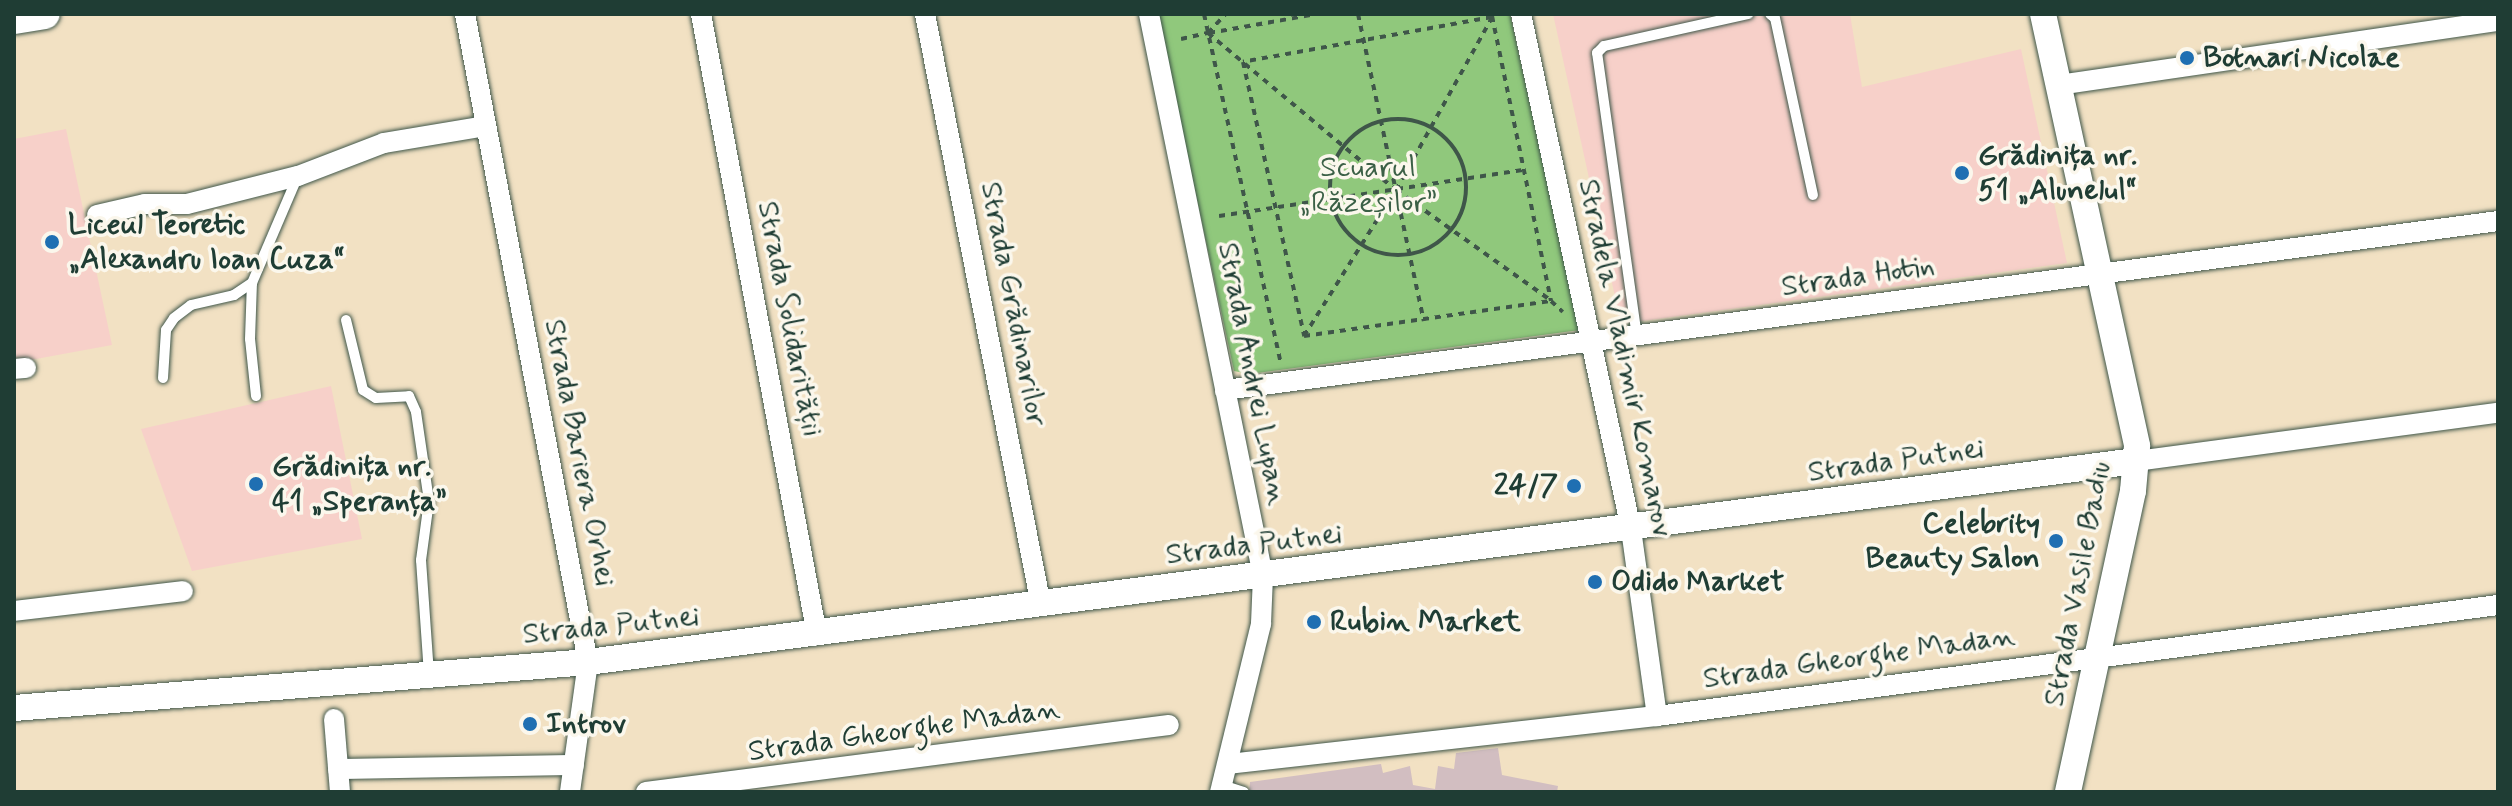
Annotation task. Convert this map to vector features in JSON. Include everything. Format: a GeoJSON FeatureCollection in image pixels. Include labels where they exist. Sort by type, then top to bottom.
{"type":"FeatureCollection","features":[{"type":"Feature","properties":{"kind":"main road"},"geometry":{"type":"LineString","coordinates":[[14,19],[45,14]]}},
{"type":"Feature","properties":{"kind":"street","name":"Strada Bariera Orhei"},"geometry":{"type":"LineString","coordinates":[[465,14],[588,662],[570,792]]}},
{"type":"Feature","properties":{"kind":"street","name":"Strada Solidarității"},"geometry":{"type":"LineString","coordinates":[[701,14],[817,635]]}},
{"type":"Feature","properties":{"kind":"street","name":"Strada Grădinarilor"},"geometry":{"type":"LineString","coordinates":[[925,14],[1041,605]]}},
{"type":"Feature","properties":{"kind":"street","name":"Strada Andrei Lupan"},"geometry":{"type":"LineString","coordinates":[[1149,14],[1263,576],[1261,624],[1221,788]]}},
{"type":"Feature","properties":{"kind":"street","name":"Stradela Vladimir Komarov"},"geometry":{"type":"LineString","coordinates":[[1521,14],[1593,338],[1631,529],[1657,716]]}},
{"type":"Feature","properties":{"kind":"street","name":"Strada Vasile Badiu"},"geometry":{"type":"LineString","coordinates":[[2043,14],[2136,431],[2136,461],[2068,792]]}},
{"type":"Feature","properties":{"kind":"street"},"geometry":{"type":"LineString","coordinates":[[2059,85],[2498,21]]}},
{"type":"Feature","properties":{"kind":"street"},"geometry":{"type":"LineString","coordinates":[[97,215],[145,204],[187,204],[298,176],[384,143],[486,126]]}},
{"type":"Feature","properties":{"kind":"street","name":"Strada Hotin"},"geometry":{"type":"LineString","coordinates":[[1225,390],[1593,338],[1637,337],[2498,221]]}},
{"type":"Feature","properties":{"kind":"street","name":"Strada Putnei"},"geometry":{"type":"LineString","coordinates":[[14,708],[429,677],[817,635],[2498,413]]}},
{"type":"Feature","properties":{"kind":"street"},"geometry":{"type":"LineString","coordinates":[[14,611],[183,591]]}},
{"type":"Feature","properties":{"kind":"street","name":"Strada Gheorghe Madan"},"geometry":{"type":"LineString","coordinates":[[1228,764],[1657,716],[2097,655],[2498,605]]}},
{"type":"Feature","properties":{"kind":"street"},"geometry":{"type":"LineString","coordinates":[[334,719],[340,792]]}},
{"type":"Feature","properties":{"kind":"street","name":"Strada Gheorghe Madan"},"geometry":{"type":"LineString","coordinates":[[646,792],[709,790],[1169,725]]}},
{"type":"Feature","properties":{"kind":"street"},"geometry":{"type":"LineString","coordinates":[[338,769],[574,765]]}},
{"type":"Feature","properties":{"kind":"lane"},"geometry":{"type":"LineString","coordinates":[[1637,337],[1597,53],[1604,46],[1748,14]]}},
{"type":"Feature","properties":{"kind":"lane"},"geometry":{"type":"LineString","coordinates":[[1770,14],[1775,18],[1813,195]]}},
{"type":"Feature","properties":{"kind":"lane"},"geometry":{"type":"LineString","coordinates":[[256,396],[250,339],[252,283],[298,176]]}},
{"type":"Feature","properties":{"kind":"lane"},"geometry":{"type":"LineString","coordinates":[[163,378],[166,330],[174,318],[191,305],[234,295],[252,283]]}},
{"type":"Feature","properties":{"kind":"lane"},"geometry":{"type":"LineString","coordinates":[[346,320],[363,390],[376,398],[393,393],[409,396],[416,412],[429,501],[421,560],[429,677]]}},
{"type":"Feature","properties":{"kind":"lane"},"geometry":{"type":"LineString","coordinates":[[1221,788],[1244,792]]}},
{"type":"Feature","properties":{"kind":"path"},"geometry":{"type":"LineString","coordinates":[[1204,14],[1285,382]]}},
{"type":"Feature","properties":{"kind":"path"},"geometry":{"type":"LineString","coordinates":[[1208,33],[1226,14]]}},
{"type":"Feature","properties":{"kind":"path"},"geometry":{"type":"LineString","coordinates":[[1181,39],[1317,14]]}},
{"type":"Feature","properties":{"kind":"path"},"geometry":{"type":"LineString","coordinates":[[1358,14],[1424,321]]}},
{"type":"Feature","properties":{"kind":"path"},"geometry":{"type":"LineString","coordinates":[[1243,62],[1493,15]]}},
{"type":"Feature","properties":{"kind":"path"},"geometry":{"type":"LineString","coordinates":[[1304,336],[1396,190],[1493,15]]}},
{"type":"Feature","properties":{"kind":"path"},"geometry":{"type":"LineString","coordinates":[[1493,15],[1551,301]]}},
{"type":"Feature","properties":{"kind":"path"},"geometry":{"type":"LineString","coordinates":[[1208,33],[1396,190],[1551,301],[1593,338]]}},
{"type":"Feature","properties":{"kind":"path"},"geometry":{"type":"LineString","coordinates":[[1243,62],[1304,336]]}},
{"type":"Feature","properties":{"kind":"path"},"geometry":{"type":"LineString","coordinates":[[1412,120],[1431,127],[1458,154],[1466,179],[1465,201],[1452,230],[1437,244],[1410,255],[1390,255],[1361,245],[1338,220],[1331,199],[1331,177],[1344,146],[1381,121],[1412,120]]}},
{"type":"Feature","properties":{"kind":"path"},"geometry":{"type":"LineString","coordinates":[[1219,216],[1523,170]]}},
{"type":"Feature","properties":{"kind":"path"},"geometry":{"type":"LineString","coordinates":[[1304,336],[1551,301]]}},
{"type":"Feature","properties":{"kind":"shaded area"},"geometry":{"type":"Polygon","coordinates":[[[1553,14],[1850,14],[1862,87],[2021,49],[2067,263],[1621,324],[1553,14]]]}},
{"type":"Feature","properties":{"kind":"shaded area","name":"Liceul Teoretic „Alexandru Ioan Cuza“"},"geometry":{"type":"Polygon","coordinates":[[[66,129],[112,345],[14,363],[14,139],[66,129]]]}},
{"type":"Feature","properties":{"kind":"shaded area","name":"Grădinița nr. 41 „Speranța”"},"geometry":{"type":"Polygon","coordinates":[[[331,386],[362,539],[192,571],[141,429],[331,386]]]}},
{"type":"Feature","properties":{"kind":"shaded area"},"geometry":{"type":"Polygon","coordinates":[[[1498,748],[1502,775],[1558,786],[1557,792],[1249,792],[1250,782],[1381,764],[1383,773],[1410,766],[1413,785],[1435,789],[1438,766],[1454,769],[1456,753],[1498,748]]]}},
{"type":"Feature","properties":{"kind":"green space","name":"Scuarul „Răzeșilor”"},"geometry":{"type":"Polygon","coordinates":[[[1157,14],[1510,14],[1580,330],[1249,374],[1234,371],[1157,14]]]}},
{"type":"Feature","properties":{"kind":"place","name":"Botnari Nicolae"},"geometry":{"type":"Point","coordinates":[2187,58]}},
{"type":"Feature","properties":{"kind":"place","name":"Grădinița nr. 51 „Alunelul“"},"geometry":{"type":"Point","coordinates":[1962,173]}},
{"type":"Feature","properties":{"kind":"place","name":"Liceul Teoretic „Alexandru Ioan Cuza“"},"geometry":{"type":"Point","coordinates":[52,242]}},
{"type":"Feature","properties":{"kind":"place","name":"Grădinița nr. 41 „Speranța”"},"geometry":{"type":"Point","coordinates":[256,484]}},
{"type":"Feature","properties":{"kind":"place","name":"24/7"},"geometry":{"type":"Point","coordinates":[1574,486]}},
{"type":"Feature","properties":{"kind":"place","name":"Celebrity Beauty Salon"},"geometry":{"type":"Point","coordinates":[2056,541]}},
{"type":"Feature","properties":{"kind":"place","name":"Odido Market"},"geometry":{"type":"Point","coordinates":[1595,582]}},
{"type":"Feature","properties":{"kind":"place","name":"Rubin Market"},"geometry":{"type":"Point","coordinates":[1314,622]}},
{"type":"Feature","properties":{"kind":"place","name":"Introv"},"geometry":{"type":"Point","coordinates":[530,724]}}]}
